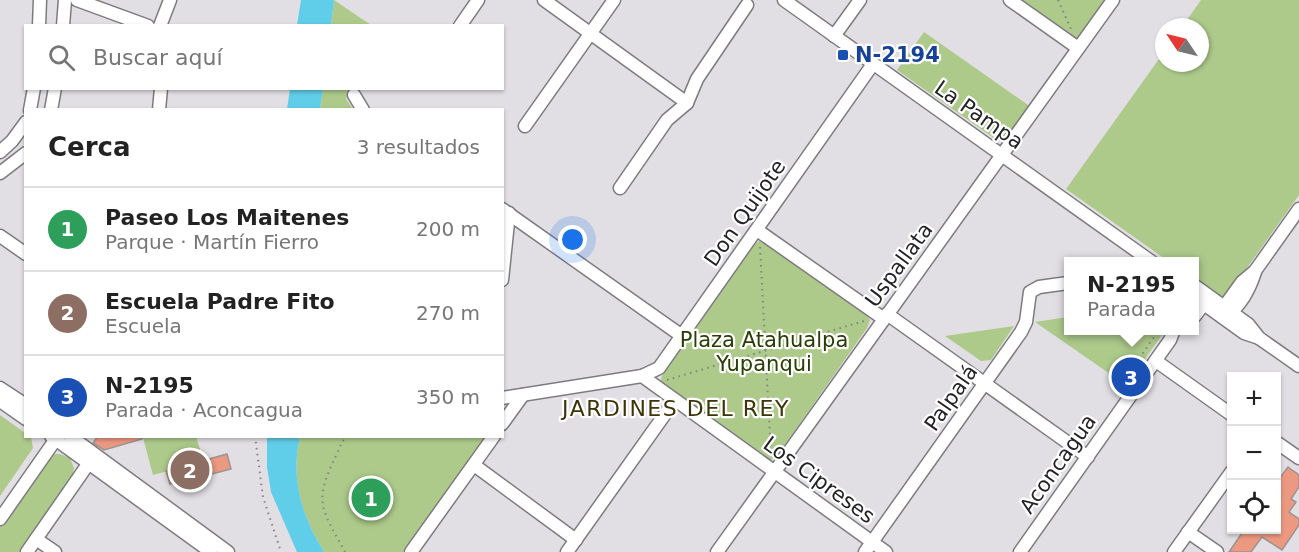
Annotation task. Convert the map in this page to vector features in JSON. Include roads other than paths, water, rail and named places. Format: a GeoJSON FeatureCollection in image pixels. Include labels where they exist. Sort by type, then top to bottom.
{"type":"FeatureCollection","features":[{"type":"Feature","properties":{"kind":"street"},"geometry":{"type":"LineString","coordinates":[[39,24],[40,0]]}},
{"type":"Feature","properties":{"kind":"street"},"geometry":{"type":"LineString","coordinates":[[63,24],[65,0]]}},
{"type":"Feature","properties":{"kind":"street"},"geometry":{"type":"LineString","coordinates":[[77,0],[143,24]]}},
{"type":"Feature","properties":{"kind":"street"},"geometry":{"type":"LineString","coordinates":[[161,24],[170,0]]}},
{"type":"Feature","properties":{"kind":"street"},"geometry":{"type":"LineString","coordinates":[[461,24],[478,0]]}},
{"type":"Feature","properties":{"kind":"street"},"geometry":{"type":"LineString","coordinates":[[544,0],[687,103]]}},
{"type":"Feature","properties":{"kind":"street"},"geometry":{"type":"LineString","coordinates":[[525,126],[614,0]]}},
{"type":"Feature","properties":{"kind":"street","name":"La Pampa"},"geometry":{"type":"LineString","coordinates":[[784,0],[1146,257]]}},
{"type":"Feature","properties":{"kind":"street"},"geometry":{"type":"LineString","coordinates":[[834,36],[860,0]]}},
{"type":"Feature","properties":{"kind":"street"},"geometry":{"type":"LineString","coordinates":[[1010,0],[1078,48]]}},
{"type":"Feature","properties":{"kind":"street","name":"Uspallata"},"geometry":{"type":"LineString","coordinates":[[717,552],[1113,0]]}},
{"type":"Feature","properties":{"kind":"street"},"geometry":{"type":"LineString","coordinates":[[620,188],[668,120],[687,103],[697,79],[747,5]]}},
{"type":"Feature","properties":{"kind":"street","name":"Don Quijote"},"geometry":{"type":"LineString","coordinates":[[642,376],[659,368],[873,64]]}},
{"type":"Feature","properties":{"kind":"street"},"geometry":{"type":"LineString","coordinates":[[30,108],[34,90]]}},
{"type":"Feature","properties":{"kind":"street"},"geometry":{"type":"LineString","coordinates":[[51,108],[55,90]]}},
{"type":"Feature","properties":{"kind":"street"},"geometry":{"type":"LineString","coordinates":[[159,108],[161,90]]}},
{"type":"Feature","properties":{"kind":"street"},"geometry":{"type":"LineString","coordinates":[[354,95],[362,108]]}},
{"type":"Feature","properties":{"kind":"street"},"geometry":{"type":"LineString","coordinates":[[13,164],[13,156],[2,148],[24,125]]}},
{"type":"Feature","properties":{"kind":"street"},"geometry":{"type":"LineString","coordinates":[[0,173],[24,155]]}},
{"type":"Feature","properties":{"kind":"street"},"geometry":{"type":"LineString","coordinates":[[1226,312],[1250,287],[1256,271],[1299,209]]}},
{"type":"Feature","properties":{"kind":"street"},"geometry":{"type":"LineString","coordinates":[[504,246],[506,211]]}},
{"type":"Feature","properties":{"kind":"street"},"geometry":{"type":"LineString","coordinates":[[506,211],[682,336]]}},
{"type":"Feature","properties":{"kind":"street"},"geometry":{"type":"LineString","coordinates":[[757,230],[985,384],[1088,457]]}},
{"type":"Feature","properties":{"kind":"street"},"geometry":{"type":"LineString","coordinates":[[0,236],[24,253]]}},
{"type":"Feature","properties":{"kind":"street","name":"Palpalá"},"geometry":{"type":"LineString","coordinates":[[868,547],[1023,329],[1030,292],[1039,287],[1064,283]]}},
{"type":"Feature","properties":{"kind":"street"},"geometry":{"type":"LineString","coordinates":[[1199,298],[1226,312],[1244,333],[1259,338],[1299,366]]}},
{"type":"Feature","properties":{"kind":"street","name":"Aconcagua"},"geometry":{"type":"LineString","coordinates":[[1020,552],[1156,361],[1172,335]]}},
{"type":"Feature","properties":{"kind":"street"},"geometry":{"type":"LineString","coordinates":[[1156,361],[1227,412]]}},
{"type":"Feature","properties":{"kind":"street"},"geometry":{"type":"LineString","coordinates":[[504,398],[642,376]]}},
{"type":"Feature","properties":{"kind":"street","name":"Los Cipreses"},"geometry":{"type":"LineString","coordinates":[[642,376],[775,472],[868,547],[886,552]]}},
{"type":"Feature","properties":{"kind":"street"},"geometry":{"type":"LineString","coordinates":[[0,388],[24,404]]}},
{"type":"Feature","properties":{"kind":"street"},"geometry":{"type":"LineString","coordinates":[[504,421],[523,395]]}},
{"type":"Feature","properties":{"kind":"street"},"geometry":{"type":"LineString","coordinates":[[567,552],[675,400]]}},
{"type":"Feature","properties":{"kind":"street"},"geometry":{"type":"LineString","coordinates":[[0,401],[24,418]]}},
{"type":"Feature","properties":{"kind":"street"},"geometry":{"type":"LineString","coordinates":[[0,519],[55,438],[91,459],[228,552]]}},
{"type":"Feature","properties":{"kind":"street"},"geometry":{"type":"LineString","coordinates":[[72,438],[91,459],[211,552]]}},
{"type":"Feature","properties":{"kind":"street"},"geometry":{"type":"LineString","coordinates":[[411,552],[493,438]]}},
{"type":"Feature","properties":{"kind":"street"},"geometry":{"type":"LineString","coordinates":[[1281,445],[1299,458]]}},
{"type":"Feature","properties":{"kind":"street"},"geometry":{"type":"LineString","coordinates":[[27,552],[91,459]]}},
{"type":"Feature","properties":{"kind":"street"},"geometry":{"type":"LineString","coordinates":[[474,465],[576,540]]}},
{"type":"Feature","properties":{"kind":"street"},"geometry":{"type":"LineString","coordinates":[[1174,552],[1227,478]]}},
{"type":"Feature","properties":{"kind":"street"},"geometry":{"type":"LineString","coordinates":[[1186,535],[1205,552]]}},
{"type":"Feature","properties":{"kind":"street"},"geometry":{"type":"LineString","coordinates":[[1186,535],[1217,552]]}},
{"type":"Feature","properties":{"kind":"street"},"geometry":{"type":"LineString","coordinates":[[36,538],[55,552]]}},
{"type":"Feature","properties":{"kind":"water"},"geometry":{"type":"Polygon","coordinates":[[[301,0],[334,0],[331,24],[297,24],[301,0]]]}},
{"type":"Feature","properties":{"kind":"water"},"geometry":{"type":"Polygon","coordinates":[[[290,90],[323,90],[320,108],[287,108],[290,90]]]}},
{"type":"Feature","properties":{"kind":"water"},"geometry":{"type":"Polygon","coordinates":[[[267,438],[300,438],[296,467],[300,497],[316,539],[324,552],[297,552],[271,492],[267,467],[267,438]]]}},
{"type":"Feature","properties":{"kind":"place","name":"N-2194"},"geometry":{"type":"Point","coordinates":[843,55]}},
{"type":"Feature","properties":{"kind":"place","name":"N-2195"},"geometry":{"type":"Point","coordinates":[1131,377]}},
{"type":"Feature","properties":{"kind":"place","name":"Escuela Padre Fito"},"geometry":{"type":"Point","coordinates":[190,470]}},
{"type":"Feature","properties":{"kind":"place","name":"Paseo Los Maitenes"},"geometry":{"type":"Point","coordinates":[371,498]}},
{"type":"Feature","properties":{"kind":"district","name":"JARDINES DEL REY"},"geometry":{"type":"Point","coordinates":[676,408]}},
{"type":"Feature","properties":{"kind":"park label","name":"Plaza Atahualpa Yupanqui"},"geometry":{"type":"Point","coordinates":[764,352]}}]}
